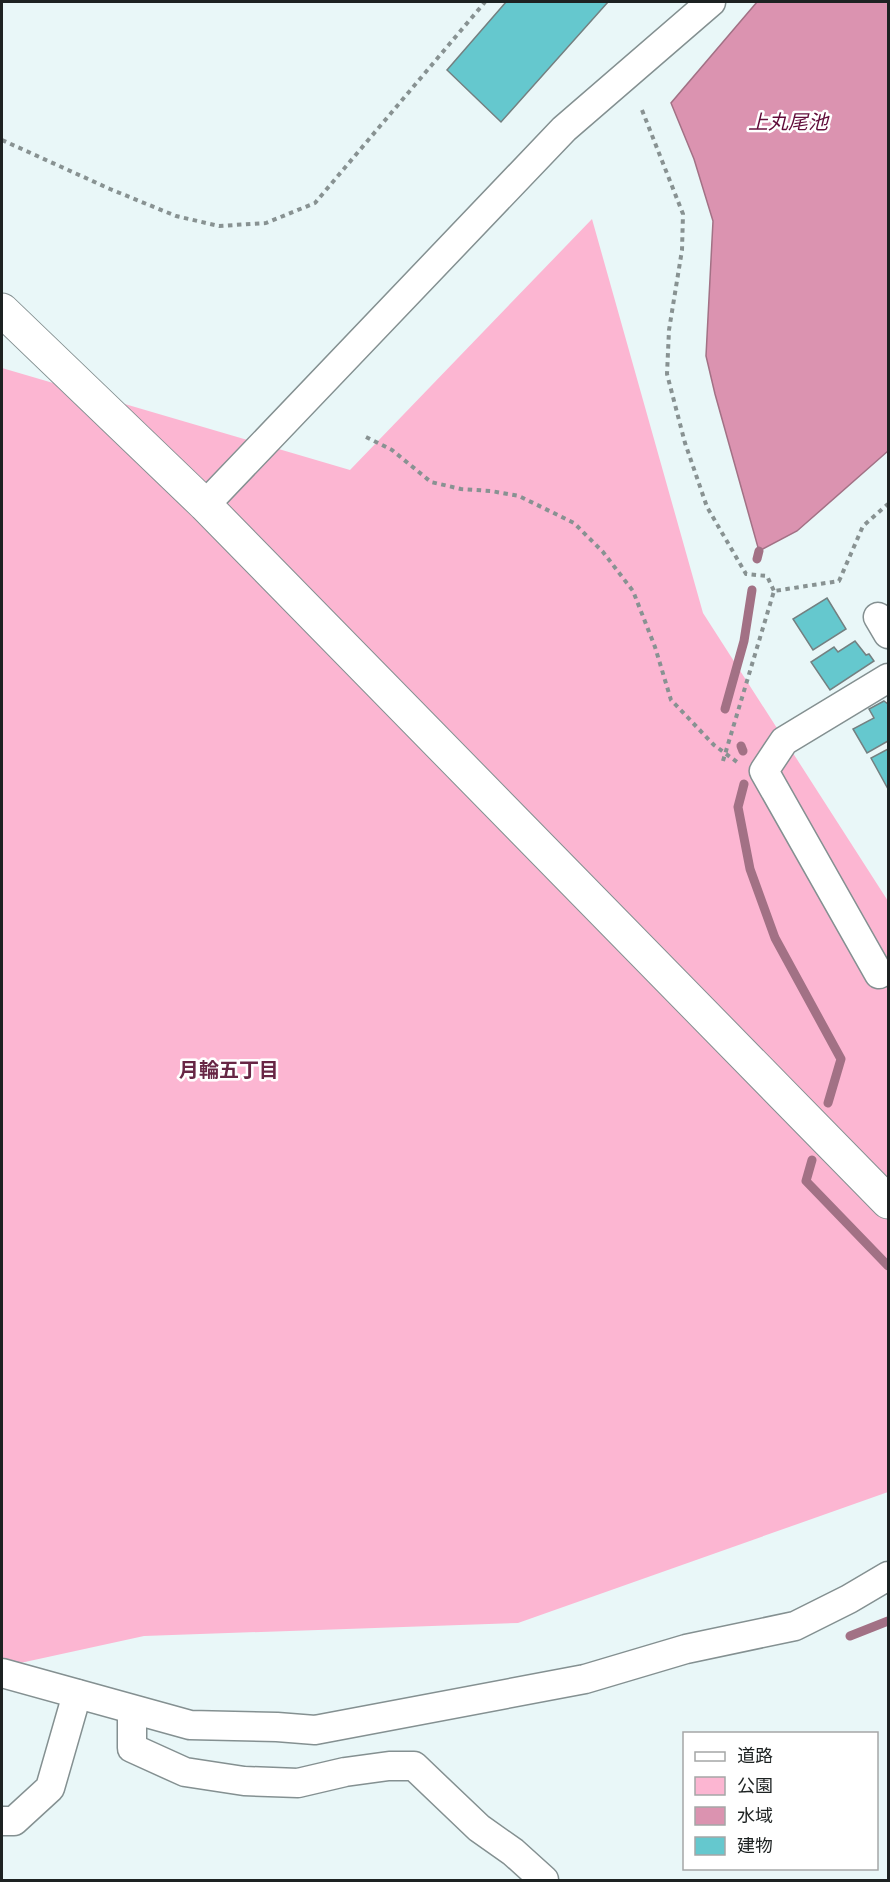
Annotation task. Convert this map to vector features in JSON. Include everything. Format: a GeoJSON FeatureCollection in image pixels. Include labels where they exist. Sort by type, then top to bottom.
{"type":"FeatureCollection","features":[{"type":"Feature","properties":{"kind":"street"},"geometry":{"type":"LineString","coordinates":[[205,505],[564,129],[711,2]]}},
{"type":"Feature","properties":{"kind":"street"},"geometry":{"type":"LineString","coordinates":[[2,310],[205,505],[888,1202]]}},
{"type":"Feature","properties":{"kind":"street"},"geometry":{"type":"LineString","coordinates":[[879,974],[764,771],[784,741],[888,678]]}},
{"type":"Feature","properties":{"kind":"street"},"geometry":{"type":"LineString","coordinates":[[2,1673],[189,1725],[315,1730],[585,1679],[686,1649],[795,1626],[888,1576]]}},
{"type":"Feature","properties":{"kind":"street"},"geometry":{"type":"LineString","coordinates":[[2,1821],[14,1821],[50,1788],[77,1694]]}},
{"type":"Feature","properties":{"kind":"street"},"geometry":{"type":"LineString","coordinates":[[132,1710],[132,1748],[185,1772],[244,1781],[298,1783],[345,1772],[389,1766],[414,1766],[479,1828],[513,1852],[544,1881]]}},
{"type":"Feature","properties":{"kind":"path"},"geometry":{"type":"LineString","coordinates":[[2,140],[176,216],[219,226],[266,223],[315,203],[485,2]]}},
{"type":"Feature","properties":{"kind":"path"},"geometry":{"type":"LineString","coordinates":[[642,110],[683,214],[682,250],[669,330],[667,374],[685,443],[706,507],[746,574],[767,576],[774,591],[723,761]]}},
{"type":"Feature","properties":{"kind":"path"},"geometry":{"type":"LineString","coordinates":[[366,437],[392,450],[431,483],[519,496],[574,523],[603,552],[633,591],[655,647],[671,700],[714,745],[750,772],[764,771]]}},
{"type":"Feature","properties":{"kind":"path"},"geometry":{"type":"LineString","coordinates":[[774,591],[839,581],[863,526],[888,504]]}},
{"type":"Feature","properties":{"kind":"green space"},"geometry":{"type":"Polygon","coordinates":[[[592,219],[703,613],[888,901],[888,1492],[518,1623],[144,1636],[2,1667],[2,368],[350,470],[592,219]]]}},
{"type":"Feature","properties":{"kind":"water","name":"上丸尾池"},"geometry":{"type":"Polygon","coordinates":[[[757,2],[888,2],[888,451],[797,531],[759,551],[706,356],[713,221],[694,159],[671,103],[757,2]]]}},
{"type":"Feature","properties":{"kind":"building"},"geometry":{"type":"Polygon","coordinates":[[[506,2],[608,2],[501,122],[447,70],[506,2]]]}},
{"type":"Feature","properties":{"kind":"building"},"geometry":{"type":"Polygon","coordinates":[[[827,598],[846,629],[813,650],[793,619],[827,598]]]}},
{"type":"Feature","properties":{"kind":"building"},"geometry":{"type":"Polygon","coordinates":[[[855,641],[874,661],[830,690],[811,662],[834,647],[838,652],[855,641]]]}},
{"type":"Feature","properties":{"kind":"building"},"geometry":{"type":"Polygon","coordinates":[[[884,701],[888,704],[888,741],[867,753],[853,729],[874,718],[869,709],[884,701]]]}},
{"type":"Feature","properties":{"kind":"building"},"geometry":{"type":"Polygon","coordinates":[[[888,749],[888,789],[871,758],[888,749]]]}},
{"type":"Feature","properties":{"kind":"waterway"},"geometry":{"type":"LineString","coordinates":[[757,559],[759,551]]}},
{"type":"Feature","properties":{"kind":"waterway"},"geometry":{"type":"LineString","coordinates":[[725,709],[744,641],[752,590]]}},
{"type":"Feature","properties":{"kind":"waterway"},"geometry":{"type":"LineString","coordinates":[[741,746],[743,751]]}},
{"type":"Feature","properties":{"kind":"waterway"},"geometry":{"type":"LineString","coordinates":[[744,784],[738,807],[750,869],[775,938],[841,1059],[828,1103]]}},
{"type":"Feature","properties":{"kind":"waterway"},"geometry":{"type":"LineString","coordinates":[[812,1160],[806,1181],[888,1266]]}},
{"type":"Feature","properties":{"kind":"waterway"},"geometry":{"type":"LineString","coordinates":[[850,1636],[888,1621]]}},
{"type":"Feature","properties":{"kind":"district","name":"月輪五丁目"},"geometry":{"type":"Point","coordinates":[229,1070]}}]}
